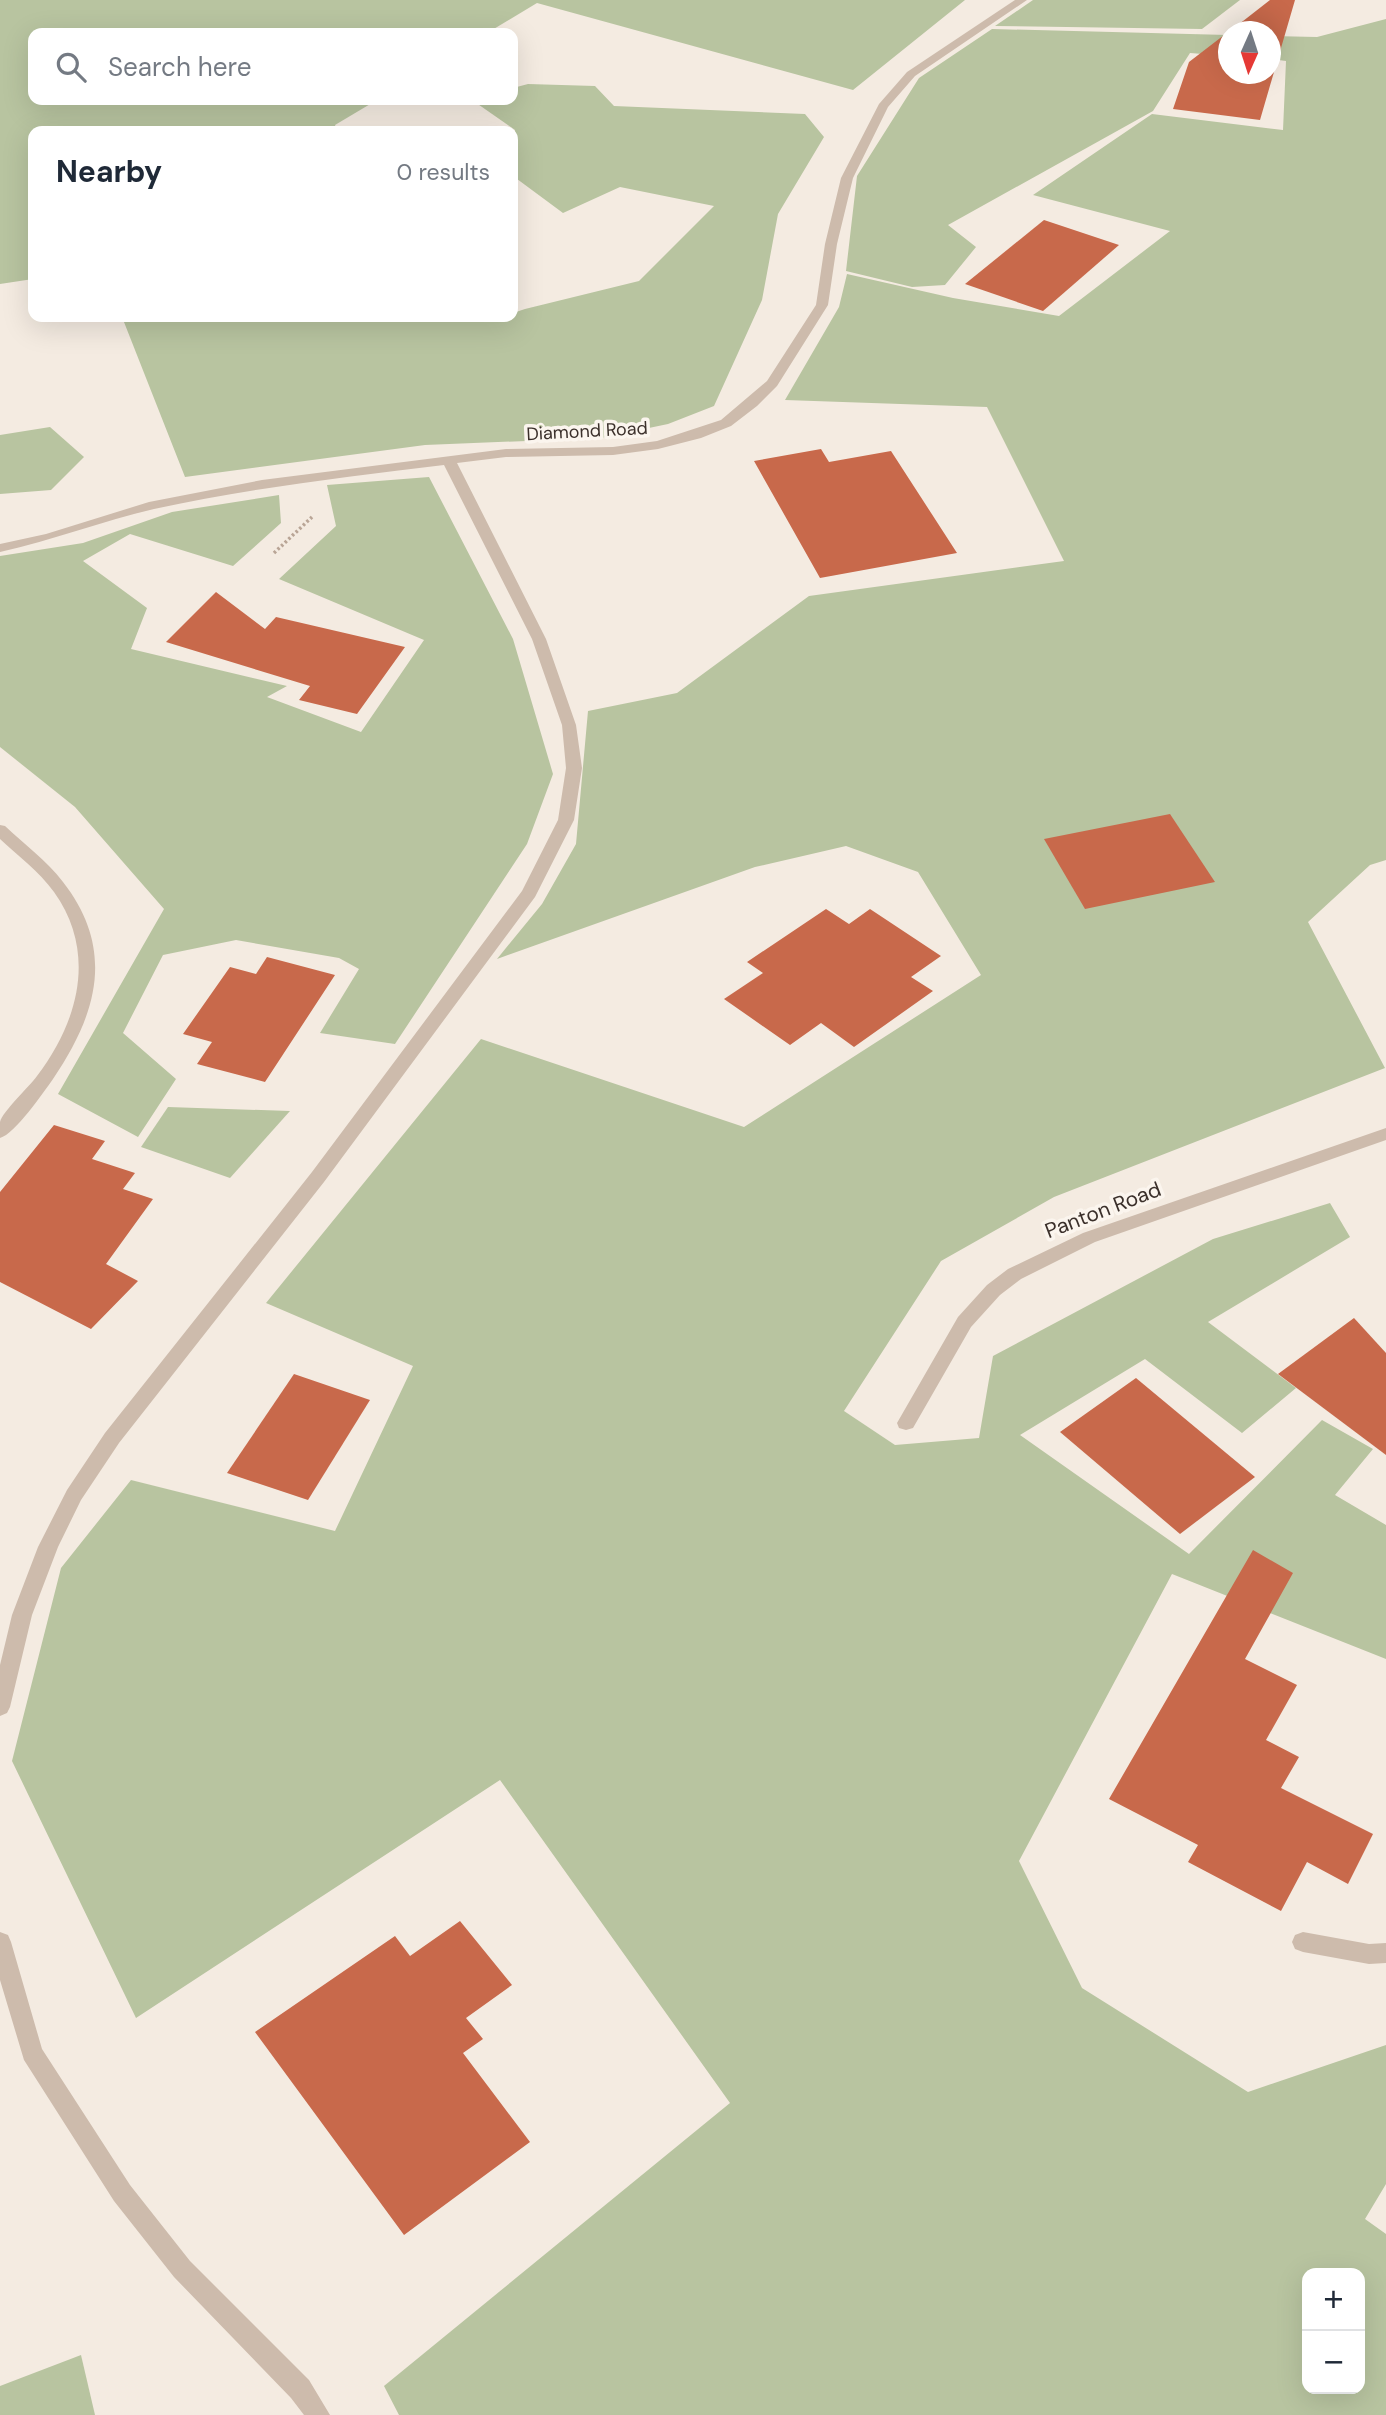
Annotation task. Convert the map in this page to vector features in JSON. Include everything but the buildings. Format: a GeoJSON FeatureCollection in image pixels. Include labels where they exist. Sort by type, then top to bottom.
{"type":"FeatureCollection","features":[{"type":"Feature","properties":{"kind":"street","name":"Diamond Road"},"geometry":{"type":"LineString","coordinates":[[0,548],[48,537],[149,506],[262,484],[448,459],[519,453],[613,451],[696,435],[726,423],[772,383],[822,305],[831,244],[847,178],[883,106],[911,74],[1022,0]]}},
{"type":"Feature","properties":{"kind":"street"},"geometry":{"type":"LineString","coordinates":[[0,1707],[22,1615],[48,1547],[74,1495],[112,1438],[318,1177],[529,893],[566,820],[574,768],[569,725],[539,639],[448,459]]}},
{"type":"Feature","properties":{"kind":"street"},"geometry":{"type":"LineString","coordinates":[[0,830],[47,873],[65,896],[86,938],[89,986],[79,1026],[51,1070],[0,1132]]}},
{"type":"Feature","properties":{"kind":"street","name":"Panton Road"},"geometry":{"type":"LineString","coordinates":[[906,1423],[975,1308],[1014,1275],[1052,1252],[1272,1171],[1386,1134]]}},
{"type":"Feature","properties":{"kind":"street"},"geometry":{"type":"LineString","coordinates":[[0,1942],[32,2053],[122,2193],[181,2269],[300,2389],[318,2415]]}},
{"type":"Feature","properties":{"kind":"street"},"geometry":{"type":"LineString","coordinates":[[1303,1942],[1369,1954],[1386,1953]]}},
{"type":"Feature","properties":{"kind":"green space"},"geometry":{"type":"Polygon","coordinates":[[[0,0],[965,0],[853,90],[537,3],[495,28],[28,28],[28,105],[369,105],[335,126],[28,126],[28,280],[0,284],[0,0]]]}},
{"type":"Feature","properties":{"kind":"green space"},"geometry":{"type":"Polygon","coordinates":[[[1033,0],[1240,0],[1202,29],[995,26],[1033,0]]]}},
{"type":"Feature","properties":{"kind":"green space"},"geometry":{"type":"Polygon","coordinates":[[[1386,19],[1386,860],[1370,865],[1308,922],[1385,1068],[1054,1197],[941,1261],[844,1411],[895,1445],[979,1438],[993,1356],[1213,1239],[1330,1203],[1350,1237],[1208,1322],[1296,1388],[1242,1433],[1145,1359],[1020,1435],[1189,1554],[1322,1420],[1373,1449],[1335,1495],[1386,1525],[1386,1659],[1172,1574],[1019,1861],[1082,1988],[1248,2092],[1386,2045],[1386,2184],[1365,2219],[1386,2234],[1386,2415],[399,2415],[384,2386],[730,2103],[500,1780],[136,2018],[12,1761],[61,1568],[131,1480],[335,1531],[413,1366],[266,1303],[481,1039],[744,1127],[981,975],[918,872],[846,846],[755,867],[497,959],[542,904],[576,844],[588,711],[677,693],[809,596],[1064,561],[987,407],[785,400],[839,307],[847,274],[953,298],[1059,316],[1170,231],[1033,195],[1152,114],[1283,130],[1286,61],[1281,60],[1281,36],[1317,37],[1386,19]]]}},
{"type":"Feature","properties":{"kind":"green space"},"geometry":{"type":"Polygon","coordinates":[[[992,29],[1218,35],[1218,55],[1190,53],[1153,111],[948,225],[976,247],[945,285],[912,287],[846,271],[857,176],[919,78],[992,29]]]}},
{"type":"Feature","properties":{"kind":"green space"},"geometry":{"type":"Polygon","coordinates":[[[528,84],[595,86],[614,106],[805,114],[824,137],[778,214],[762,300],[714,406],[668,424],[601,438],[425,445],[185,477],[124,322],[518,322],[518,311],[639,281],[714,206],[620,187],[563,213],[518,180],[518,126],[509,126],[479,105],[518,105],[518,87],[528,84]]]}},
{"type":"Feature","properties":{"kind":"green space"},"geometry":{"type":"Polygon","coordinates":[[[50,427],[84,457],[51,490],[0,494],[0,435],[50,427]]]}},
{"type":"Feature","properties":{"kind":"green space"},"geometry":{"type":"Polygon","coordinates":[[[429,477],[513,639],[553,774],[527,844],[395,1044],[320,1033],[359,969],[339,958],[236,940],[163,955],[123,1033],[176,1079],[138,1137],[58,1094],[164,909],[75,807],[0,747],[0,556],[83,543],[172,512],[279,495],[281,523],[233,566],[130,534],[83,561],[147,608],[131,649],[287,686],[267,697],[361,732],[424,640],[279,579],[336,526],[327,485],[429,477]]]}},
{"type":"Feature","properties":{"kind":"green space"},"geometry":{"type":"Polygon","coordinates":[[[168,1107],[290,1111],[230,1178],[141,1147],[168,1107]]]}},
{"type":"Feature","properties":{"kind":"green space"},"geometry":{"type":"Polygon","coordinates":[[[81,2355],[95,2415],[0,2415],[0,2386],[81,2355]]]}}]}
